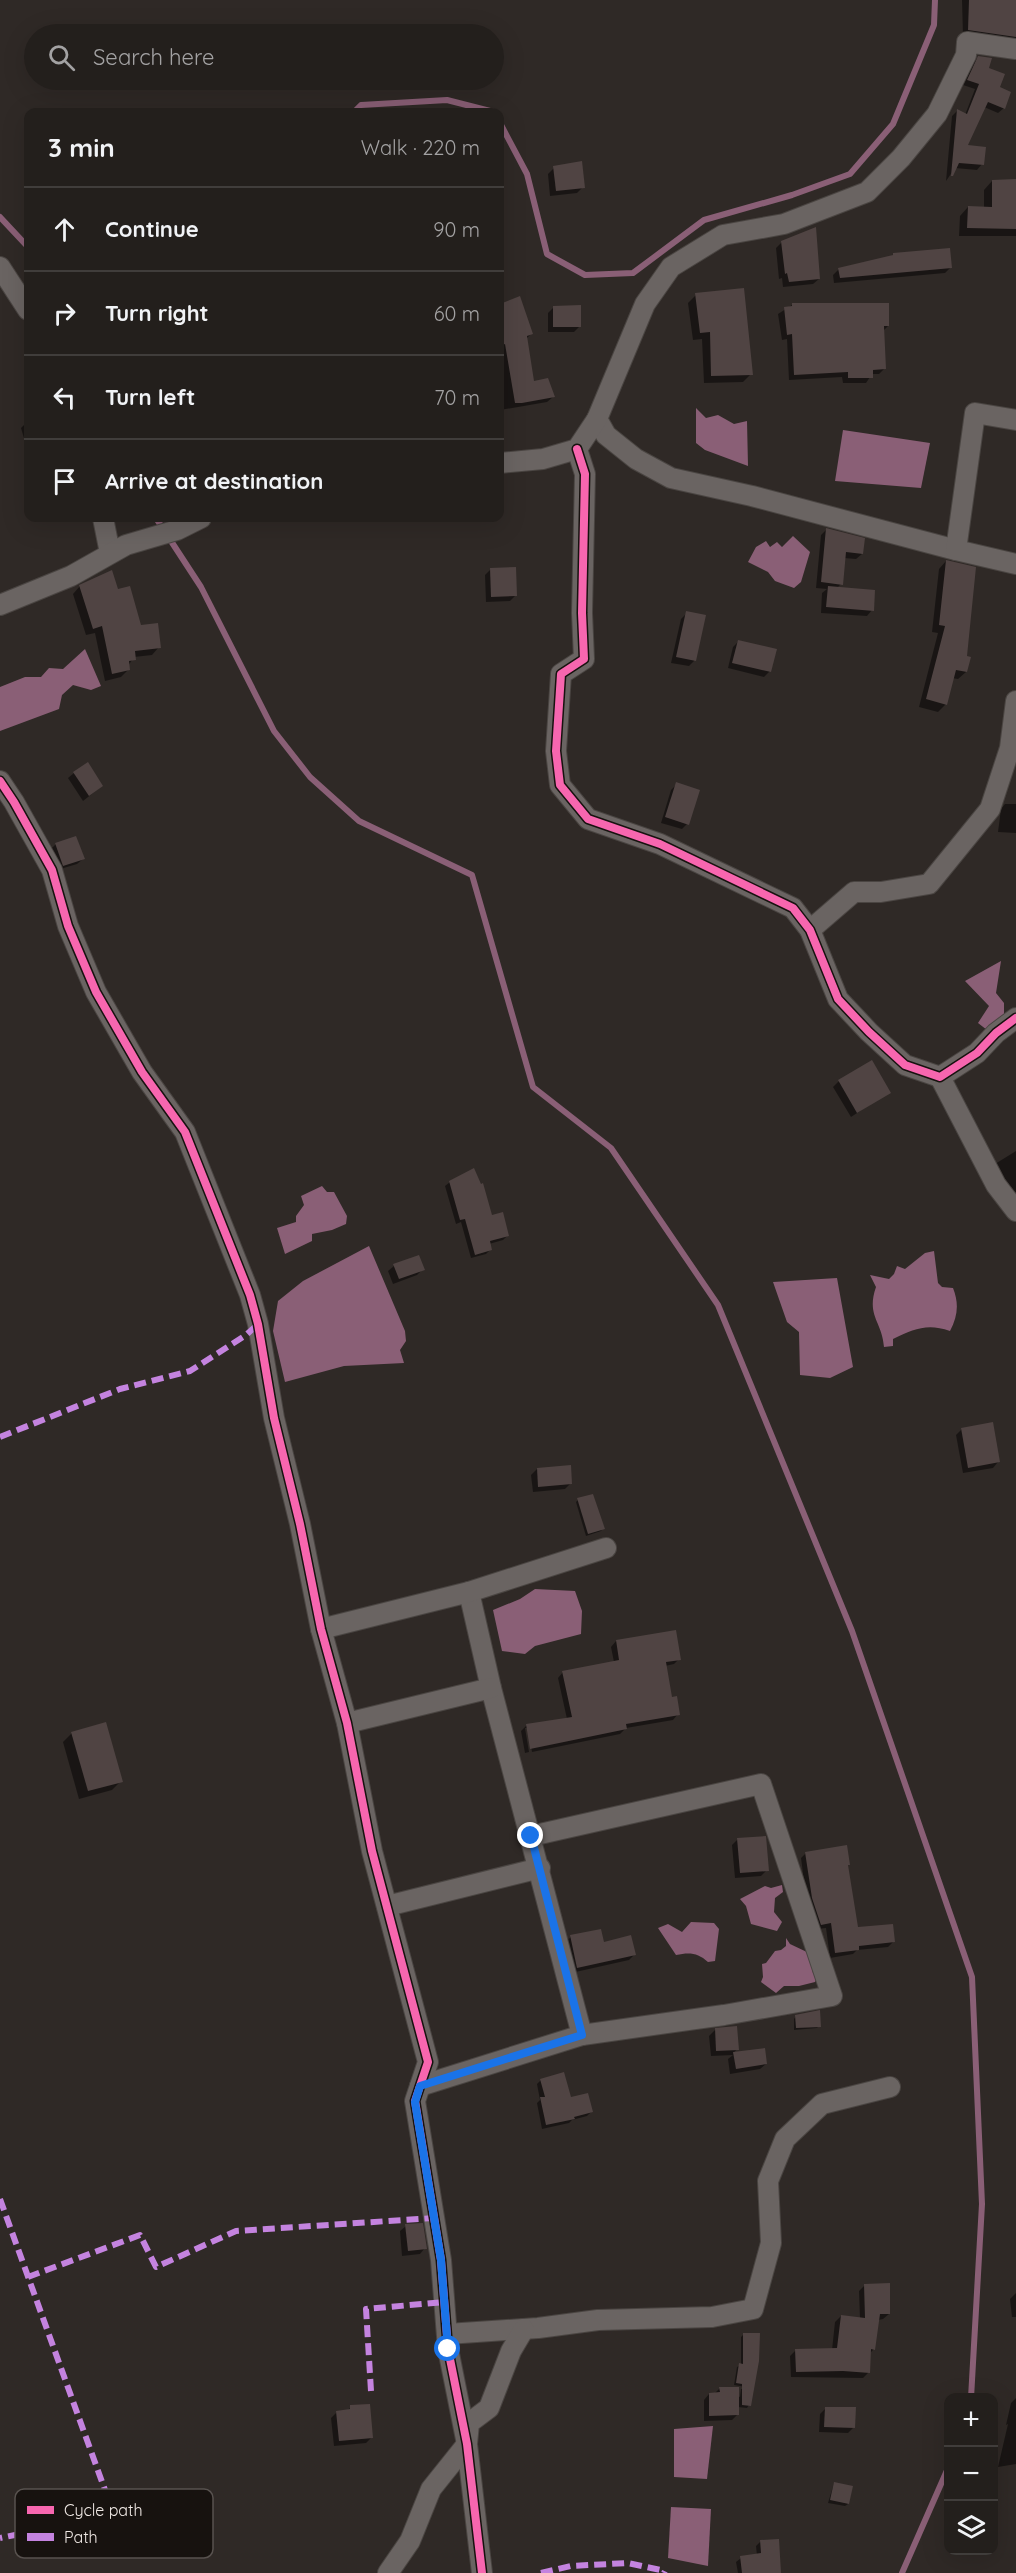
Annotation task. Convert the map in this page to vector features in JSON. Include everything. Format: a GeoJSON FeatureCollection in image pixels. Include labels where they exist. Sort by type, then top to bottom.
{"type":"FeatureCollection","features":[{"type":"Feature","properties":{"kind":"street"},"geometry":{"type":"LineString","coordinates":[[504,463],[543,459],[578,449],[597,419],[645,304],[671,267],[723,235],[784,224],[867,192],[901,158],[937,114],[966,55],[967,42],[1016,49]]}},
{"type":"Feature","properties":{"kind":"street"},"geometry":{"type":"LineString","coordinates":[[0,267],[24,304]]}},
{"type":"Feature","properties":{"kind":"street"},"geometry":{"type":"LineString","coordinates":[[956,550],[975,413],[1016,420]]}},
{"type":"Feature","properties":{"kind":"street"},"geometry":{"type":"LineString","coordinates":[[597,419],[606,435],[636,459],[671,478],[753,496],[1016,564]]}},
{"type":"Feature","properties":{"kind":"street"},"geometry":{"type":"LineString","coordinates":[[578,449],[585,474],[582,614],[585,659],[561,674],[556,751],[560,785],[588,819],[660,844],[793,908],[810,930],[838,999],[905,1065],[940,1077],[996,1185],[1016,1211]]}},
{"type":"Feature","properties":{"kind":"street"},"geometry":{"type":"LineString","coordinates":[[104,522],[111,553]]}},
{"type":"Feature","properties":{"kind":"street"},"geometry":{"type":"LineString","coordinates":[[0,605],[71,576],[126,544],[177,530],[193,522]]}},
{"type":"Feature","properties":{"kind":"street"},"geometry":{"type":"LineString","coordinates":[[810,930],[854,892],[881,892],[929,884],[990,809],[1010,748],[1016,701]]}},
{"type":"Feature","properties":{"kind":"street"},"geometry":{"type":"LineString","coordinates":[[0,781],[14,801],[52,870],[68,926],[96,992],[142,1072],[185,1132],[250,1295],[258,1324],[274,1418],[300,1524],[321,1629],[347,1724],[372,1851],[428,2062],[415,2102],[441,2260],[447,2334],[467,2444],[482,2573]]}},
{"type":"Feature","properties":{"kind":"street"},"geometry":{"type":"LineString","coordinates":[[940,1077],[977,1053],[996,1033],[1016,1018]]}},
{"type":"Feature","properties":{"kind":"street"},"geometry":{"type":"LineString","coordinates":[[321,1629],[469,1592],[606,1548]]}},
{"type":"Feature","properties":{"kind":"street"},"geometry":{"type":"LineString","coordinates":[[469,1592],[490,1688],[540,1868],[582,2035]]}},
{"type":"Feature","properties":{"kind":"street"},"geometry":{"type":"LineString","coordinates":[[347,1724],[490,1688]]}},
{"type":"Feature","properties":{"kind":"street"},"geometry":{"type":"LineString","coordinates":[[420,2086],[582,2035],[724,2015],[832,1996],[761,1784],[531,1836]]}},
{"type":"Feature","properties":{"kind":"street"},"geometry":{"type":"LineString","coordinates":[[387,1906],[540,1868]]}},
{"type":"Feature","properties":{"kind":"street"},"geometry":{"type":"LineString","coordinates":[[447,2334],[524,2329],[598,2320],[712,2317],[753,2309],[771,2243],[768,2181],[784,2139],[822,2104],[890,2086]]}},
{"type":"Feature","properties":{"kind":"street"},"geometry":{"type":"LineString","coordinates":[[388,2573],[410,2541],[431,2489],[467,2444],[469,2423],[489,2408],[511,2351],[524,2329]]}},
{"type":"Feature","properties":{"kind":"shaded area"},"geometry":{"type":"Polygon","coordinates":[[[696,408],[706,418],[718,415],[734,424],[747,421],[748,466],[705,450],[696,443],[696,408]]]}},
{"type":"Feature","properties":{"kind":"shaded area"},"geometry":{"type":"Polygon","coordinates":[[[843,430],[930,443],[921,488],[835,481],[843,430]]]}},
{"type":"Feature","properties":{"kind":"shaded area"},"geometry":{"type":"Polygon","coordinates":[[[793,536],[810,552],[801,582],[794,588],[775,581],[768,572],[748,562],[756,547],[766,541],[770,547],[777,542],[782,547],[793,536]]]}},
{"type":"Feature","properties":{"kind":"shaded area"},"geometry":{"type":"Polygon","coordinates":[[[85,649],[101,686],[91,690],[73,685],[62,695],[59,709],[0,731],[0,687],[25,677],[41,677],[49,668],[63,669],[85,649]]]}},
{"type":"Feature","properties":{"kind":"shaded area"},"geometry":{"type":"Polygon","coordinates":[[[1001,961],[996,993],[1004,1003],[1004,1016],[987,1030],[978,1023],[989,1006],[965,981],[1001,961]]]}},
{"type":"Feature","properties":{"kind":"shaded area"},"geometry":{"type":"Polygon","coordinates":[[[322,1186],[327,1192],[334,1192],[347,1216],[346,1224],[332,1230],[312,1234],[312,1241],[285,1254],[277,1228],[296,1222],[296,1216],[304,1205],[301,1196],[322,1186]]]}},
{"type":"Feature","properties":{"kind":"shaded area"},"geometry":{"type":"Polygon","coordinates":[[[369,1246],[405,1331],[406,1341],[400,1350],[404,1363],[344,1366],[285,1382],[273,1331],[278,1301],[303,1281],[369,1246]]]}},
{"type":"Feature","properties":{"kind":"shaded area"},"geometry":{"type":"Polygon","coordinates":[[[934,1251],[938,1283],[942,1287],[953,1288],[957,1304],[955,1320],[950,1331],[934,1327],[921,1328],[893,1339],[893,1346],[884,1347],[873,1305],[876,1287],[870,1275],[889,1279],[897,1266],[905,1269],[925,1253],[934,1251]]]}},
{"type":"Feature","properties":{"kind":"shaded area"},"geometry":{"type":"Polygon","coordinates":[[[837,1278],[853,1367],[830,1378],[800,1375],[799,1332],[787,1322],[773,1282],[837,1278]]]}},
{"type":"Feature","properties":{"kind":"shaded area"},"geometry":{"type":"Polygon","coordinates":[[[535,1589],[575,1591],[582,1611],[581,1634],[535,1646],[525,1654],[502,1651],[493,1610],[520,1599],[535,1589]]]}},
{"type":"Feature","properties":{"kind":"shaded area"},"geometry":{"type":"Polygon","coordinates":[[[782,1885],[783,1892],[775,1898],[774,1912],[782,1922],[777,1931],[751,1924],[746,1906],[740,1899],[765,1886],[771,1888],[782,1885]]]}},
{"type":"Feature","properties":{"kind":"shaded area"},"geometry":{"type":"Polygon","coordinates":[[[691,1922],[714,1923],[719,1929],[715,1961],[708,1962],[694,1954],[676,1955],[658,1928],[668,1924],[682,1932],[691,1922]]]}},
{"type":"Feature","properties":{"kind":"shaded area"},"geometry":{"type":"Polygon","coordinates":[[[786,1938],[790,1944],[809,1953],[813,1973],[817,1977],[815,1982],[799,1986],[784,1986],[776,1993],[761,1982],[762,1964],[766,1963],[775,1951],[786,1946],[786,1938]]]}},
{"type":"Feature","properties":{"kind":"shaded area"},"geometry":{"type":"Polygon","coordinates":[[[713,2426],[707,2479],[674,2477],[674,2429],[713,2426]]]}},
{"type":"Feature","properties":{"kind":"shaded area"},"geometry":{"type":"Polygon","coordinates":[[[671,2507],[711,2509],[708,2566],[668,2558],[671,2507]]]}},
{"type":"Feature","properties":{"kind":"building"},"geometry":{"type":"Polygon","coordinates":[[[969,0],[1016,0],[1016,37],[968,30],[969,0]]]}},
{"type":"Feature","properties":{"kind":"building"},"geometry":{"type":"Polygon","coordinates":[[[978,56],[992,58],[989,68],[1005,74],[1000,87],[1011,92],[1005,109],[988,102],[968,145],[986,147],[984,165],[959,163],[951,176],[957,109],[967,114],[979,84],[967,80],[978,56]]]}},
{"type":"Feature","properties":{"kind":"building"},"geometry":{"type":"Polygon","coordinates":[[[582,161],[585,188],[556,191],[553,166],[582,161]]]}},
{"type":"Feature","properties":{"kind":"building"},"geometry":{"type":"Polygon","coordinates":[[[1016,179],[1016,229],[967,228],[968,206],[992,207],[992,180],[1016,179]]]}},
{"type":"Feature","properties":{"kind":"building"},"geometry":{"type":"Polygon","coordinates":[[[816,227],[820,279],[789,282],[787,273],[785,274],[781,241],[816,227]]]}},
{"type":"Feature","properties":{"kind":"building"},"geometry":{"type":"Polygon","coordinates":[[[950,248],[952,268],[840,278],[838,268],[893,255],[893,253],[950,248]]]}},
{"type":"Feature","properties":{"kind":"building"},"geometry":{"type":"Polygon","coordinates":[[[744,288],[753,375],[711,376],[710,332],[700,333],[695,293],[744,288]]]}},
{"type":"Feature","properties":{"kind":"building"},"geometry":{"type":"Polygon","coordinates":[[[520,296],[533,334],[527,336],[534,381],[548,378],[555,397],[515,403],[504,344],[504,302],[520,296]]]}},
{"type":"Feature","properties":{"kind":"building"},"geometry":{"type":"Polygon","coordinates":[[[792,303],[889,303],[889,326],[884,326],[886,369],[873,370],[873,378],[848,378],[848,372],[794,375],[792,334],[787,335],[784,307],[792,306],[792,303]]]}},
{"type":"Feature","properties":{"kind":"building"},"geometry":{"type":"Polygon","coordinates":[[[581,305],[581,327],[553,327],[553,306],[581,305]]]}},
{"type":"Feature","properties":{"kind":"building"},"geometry":{"type":"Polygon","coordinates":[[[826,528],[865,538],[863,554],[846,552],[843,585],[821,582],[826,528]]]}},
{"type":"Feature","properties":{"kind":"building"},"geometry":{"type":"Polygon","coordinates":[[[946,560],[976,567],[967,656],[971,657],[967,672],[956,670],[947,705],[926,699],[945,626],[939,625],[946,560]]]}},
{"type":"Feature","properties":{"kind":"building"},"geometry":{"type":"Polygon","coordinates":[[[516,567],[517,596],[491,597],[490,568],[516,567]]]}},
{"type":"Feature","properties":{"kind":"building"},"geometry":{"type":"Polygon","coordinates":[[[112,570],[118,589],[130,586],[141,625],[158,623],[161,648],[135,651],[136,660],[129,661],[130,670],[112,674],[102,626],[93,629],[79,585],[112,570]]]}},
{"type":"Feature","properties":{"kind":"building"},"geometry":{"type":"Polygon","coordinates":[[[828,586],[875,590],[874,611],[826,607],[828,586]]]}},
{"type":"Feature","properties":{"kind":"building"},"geometry":{"type":"Polygon","coordinates":[[[686,611],[706,615],[696,661],[676,657],[686,611]]]}},
{"type":"Feature","properties":{"kind":"building"},"geometry":{"type":"Polygon","coordinates":[[[738,640],[777,649],[771,672],[732,663],[738,640]]]}},
{"type":"Feature","properties":{"kind":"building"},"geometry":{"type":"Polygon","coordinates":[[[88,762],[103,786],[89,796],[73,772],[88,762]]]}},
{"type":"Feature","properties":{"kind":"building"},"geometry":{"type":"Polygon","coordinates":[[[676,782],[700,790],[689,825],[665,817],[676,782]]]}},
{"type":"Feature","properties":{"kind":"building"},"geometry":{"type":"Polygon","coordinates":[[[76,836],[85,859],[63,866],[55,843],[76,836]]]}},
{"type":"Feature","properties":{"kind":"building"},"geometry":{"type":"Polygon","coordinates":[[[872,1060],[891,1093],[857,1113],[838,1080],[872,1060]]]}},
{"type":"Feature","properties":{"kind":"building"},"geometry":{"type":"Polygon","coordinates":[[[474,1168],[481,1184],[483,1183],[492,1215],[503,1212],[509,1236],[490,1241],[492,1250],[475,1255],[465,1219],[460,1220],[449,1181],[474,1168]]]}},
{"type":"Feature","properties":{"kind":"building"},"geometry":{"type":"Polygon","coordinates":[[[419,1255],[425,1270],[399,1279],[393,1264],[419,1255]]]}},
{"type":"Feature","properties":{"kind":"building"},"geometry":{"type":"Polygon","coordinates":[[[993,1422],[1000,1462],[968,1468],[961,1428],[993,1422]]]}},
{"type":"Feature","properties":{"kind":"building"},"geometry":{"type":"Polygon","coordinates":[[[571,1465],[572,1484],[538,1487],[537,1468],[571,1465]]]}},
{"type":"Feature","properties":{"kind":"building"},"geometry":{"type":"Polygon","coordinates":[[[593,1494],[605,1529],[588,1534],[577,1498],[593,1494]]]}},
{"type":"Feature","properties":{"kind":"building"},"geometry":{"type":"Polygon","coordinates":[[[676,1630],[681,1660],[666,1662],[672,1697],[677,1696],[680,1715],[626,1724],[627,1729],[530,1749],[526,1724],[572,1717],[562,1671],[619,1660],[616,1640],[676,1630]]]}},
{"type":"Feature","properties":{"kind":"building"},"geometry":{"type":"Polygon","coordinates":[[[106,1722],[123,1782],[88,1791],[71,1732],[106,1722]]]}},
{"type":"Feature","properties":{"kind":"building"},"geometry":{"type":"Polygon","coordinates":[[[766,1836],[769,1871],[740,1873],[737,1838],[766,1836]]]}},
{"type":"Feature","properties":{"kind":"building"},"geometry":{"type":"Polygon","coordinates":[[[847,1845],[858,1927],[893,1924],[895,1942],[859,1946],[859,1950],[835,1953],[831,1923],[821,1925],[812,1898],[805,1852],[847,1845]]]}},
{"type":"Feature","properties":{"kind":"building"},"geometry":{"type":"Polygon","coordinates":[[[601,1929],[604,1942],[631,1935],[636,1955],[577,1968],[570,1935],[601,1929]]]}},
{"type":"Feature","properties":{"kind":"building"},"geometry":{"type":"Polygon","coordinates":[[[820,2010],[821,2027],[796,2028],[795,2015],[820,2010]]]}},
{"type":"Feature","properties":{"kind":"building"},"geometry":{"type":"Polygon","coordinates":[[[737,2026],[739,2050],[716,2051],[715,2028],[737,2026]]]}},
{"type":"Feature","properties":{"kind":"building"},"geometry":{"type":"Polygon","coordinates":[[[765,2048],[767,2064],[736,2069],[733,2052],[765,2048]]]}},
{"type":"Feature","properties":{"kind":"building"},"geometry":{"type":"Polygon","coordinates":[[[564,2072],[571,2097],[588,2093],[593,2112],[574,2117],[575,2119],[546,2125],[540,2097],[545,2097],[540,2079],[564,2072]]]}},
{"type":"Feature","properties":{"kind":"building"},"geometry":{"type":"Polygon","coordinates":[[[423,2223],[427,2249],[408,2251],[405,2224],[423,2223]]]}},
{"type":"Feature","properties":{"kind":"building"},"geometry":{"type":"Polygon","coordinates":[[[890,2283],[890,2314],[880,2314],[875,2350],[871,2349],[870,2373],[796,2372],[795,2349],[837,2348],[841,2315],[865,2318],[864,2284],[890,2283]]]}},
{"type":"Feature","properties":{"kind":"building"},"geometry":{"type":"Polygon","coordinates":[[[743,2333],[760,2333],[759,2361],[751,2406],[742,2405],[742,2384],[736,2383],[739,2363],[743,2364],[743,2333]]]}},
{"type":"Feature","properties":{"kind":"building"},"geometry":{"type":"Polygon","coordinates":[[[719,2387],[739,2387],[739,2415],[709,2416],[709,2393],[720,2392],[719,2387]]]}},
{"type":"Feature","properties":{"kind":"building"},"geometry":{"type":"Polygon","coordinates":[[[370,2404],[373,2438],[339,2441],[336,2411],[350,2409],[350,2405],[370,2404]]]}},
{"type":"Feature","properties":{"kind":"building"},"geometry":{"type":"Polygon","coordinates":[[[825,2407],[856,2407],[855,2428],[824,2427],[825,2407]]]}},
{"type":"Feature","properties":{"kind":"building"},"geometry":{"type":"Polygon","coordinates":[[[834,2482],[853,2486],[849,2504],[830,2500],[834,2482]]]}},
{"type":"Feature","properties":{"kind":"building"},"geometry":{"type":"Polygon","coordinates":[[[779,2539],[781,2573],[742,2573],[740,2556],[761,2553],[760,2540],[779,2539]]]}},
{"type":"Feature","properties":{"kind":"waterway"},"geometry":{"type":"LineString","coordinates":[[504,131],[527,174],[547,254],[585,275],[633,273],[704,220],[792,195],[850,174],[893,124],[934,25],[935,0]]}},
{"type":"Feature","properties":{"kind":"waterway"},"geometry":{"type":"LineString","coordinates":[[358,108],[361,105],[447,100],[478,108]]}},
{"type":"Feature","properties":{"kind":"waterway"},"geometry":{"type":"LineString","coordinates":[[0,217],[24,243]]}},
{"type":"Feature","properties":{"kind":"waterway"},"geometry":{"type":"LineString","coordinates":[[159,522],[201,587],[274,731],[310,777],[359,821],[472,875],[533,1087],[611,1148],[718,1305],[852,1631],[972,1977],[982,2204],[971,2393]]}},
{"type":"Feature","properties":{"kind":"waterway"},"geometry":{"type":"LineString","coordinates":[[902,2573],[944,2477]]}},
{"type":"Feature","properties":{"kind":"marked path"},"geometry":{"type":"LineString","coordinates":[[0,1437],[120,1389],[190,1371],[246,1335],[258,1324]]}},
{"type":"Feature","properties":{"kind":"marked path"},"geometry":{"type":"LineString","coordinates":[[0,2199],[105,2489]]}},
{"type":"Feature","properties":{"kind":"marked path"},"geometry":{"type":"LineString","coordinates":[[28,2277],[140,2235],[156,2267],[236,2231],[434,2218]]}},
{"type":"Feature","properties":{"kind":"marked path"},"geometry":{"type":"LineString","coordinates":[[371,2391],[366,2309],[444,2302]]}},
{"type":"Feature","properties":{"kind":"marked path"},"geometry":{"type":"LineString","coordinates":[[0,2538],[15,2535]]}},
{"type":"Feature","properties":{"kind":"marked path"},"geometry":{"type":"LineString","coordinates":[[541,2573],[571,2566],[628,2563],[665,2571],[664,2573]]}},
{"type":"Feature","properties":{"kind":"cycle path"},"geometry":{"type":"LineString","coordinates":[[577,449],[585,474],[582,613],[584,659],[561,674],[556,751],[560,785],[588,819],[660,844],[793,908],[810,930],[838,999],[905,1065],[940,1077],[977,1053],[996,1033],[1016,1018]]}},
{"type":"Feature","properties":{"kind":"cycle path"},"geometry":{"type":"LineString","coordinates":[[0,781],[52,870],[68,926],[96,992],[142,1072],[185,1132],[250,1295],[258,1324],[274,1418],[300,1524],[321,1629],[347,1723],[372,1851],[428,2062],[415,2101],[441,2260],[448,2349],[467,2444],[482,2573]]}},
{"type":"Feature","properties":{"kind":"route"},"geometry":{"type":"LineString","coordinates":[[448,2349],[441,2260],[415,2102],[420,2086],[582,2035],[531,1836]]}}]}
